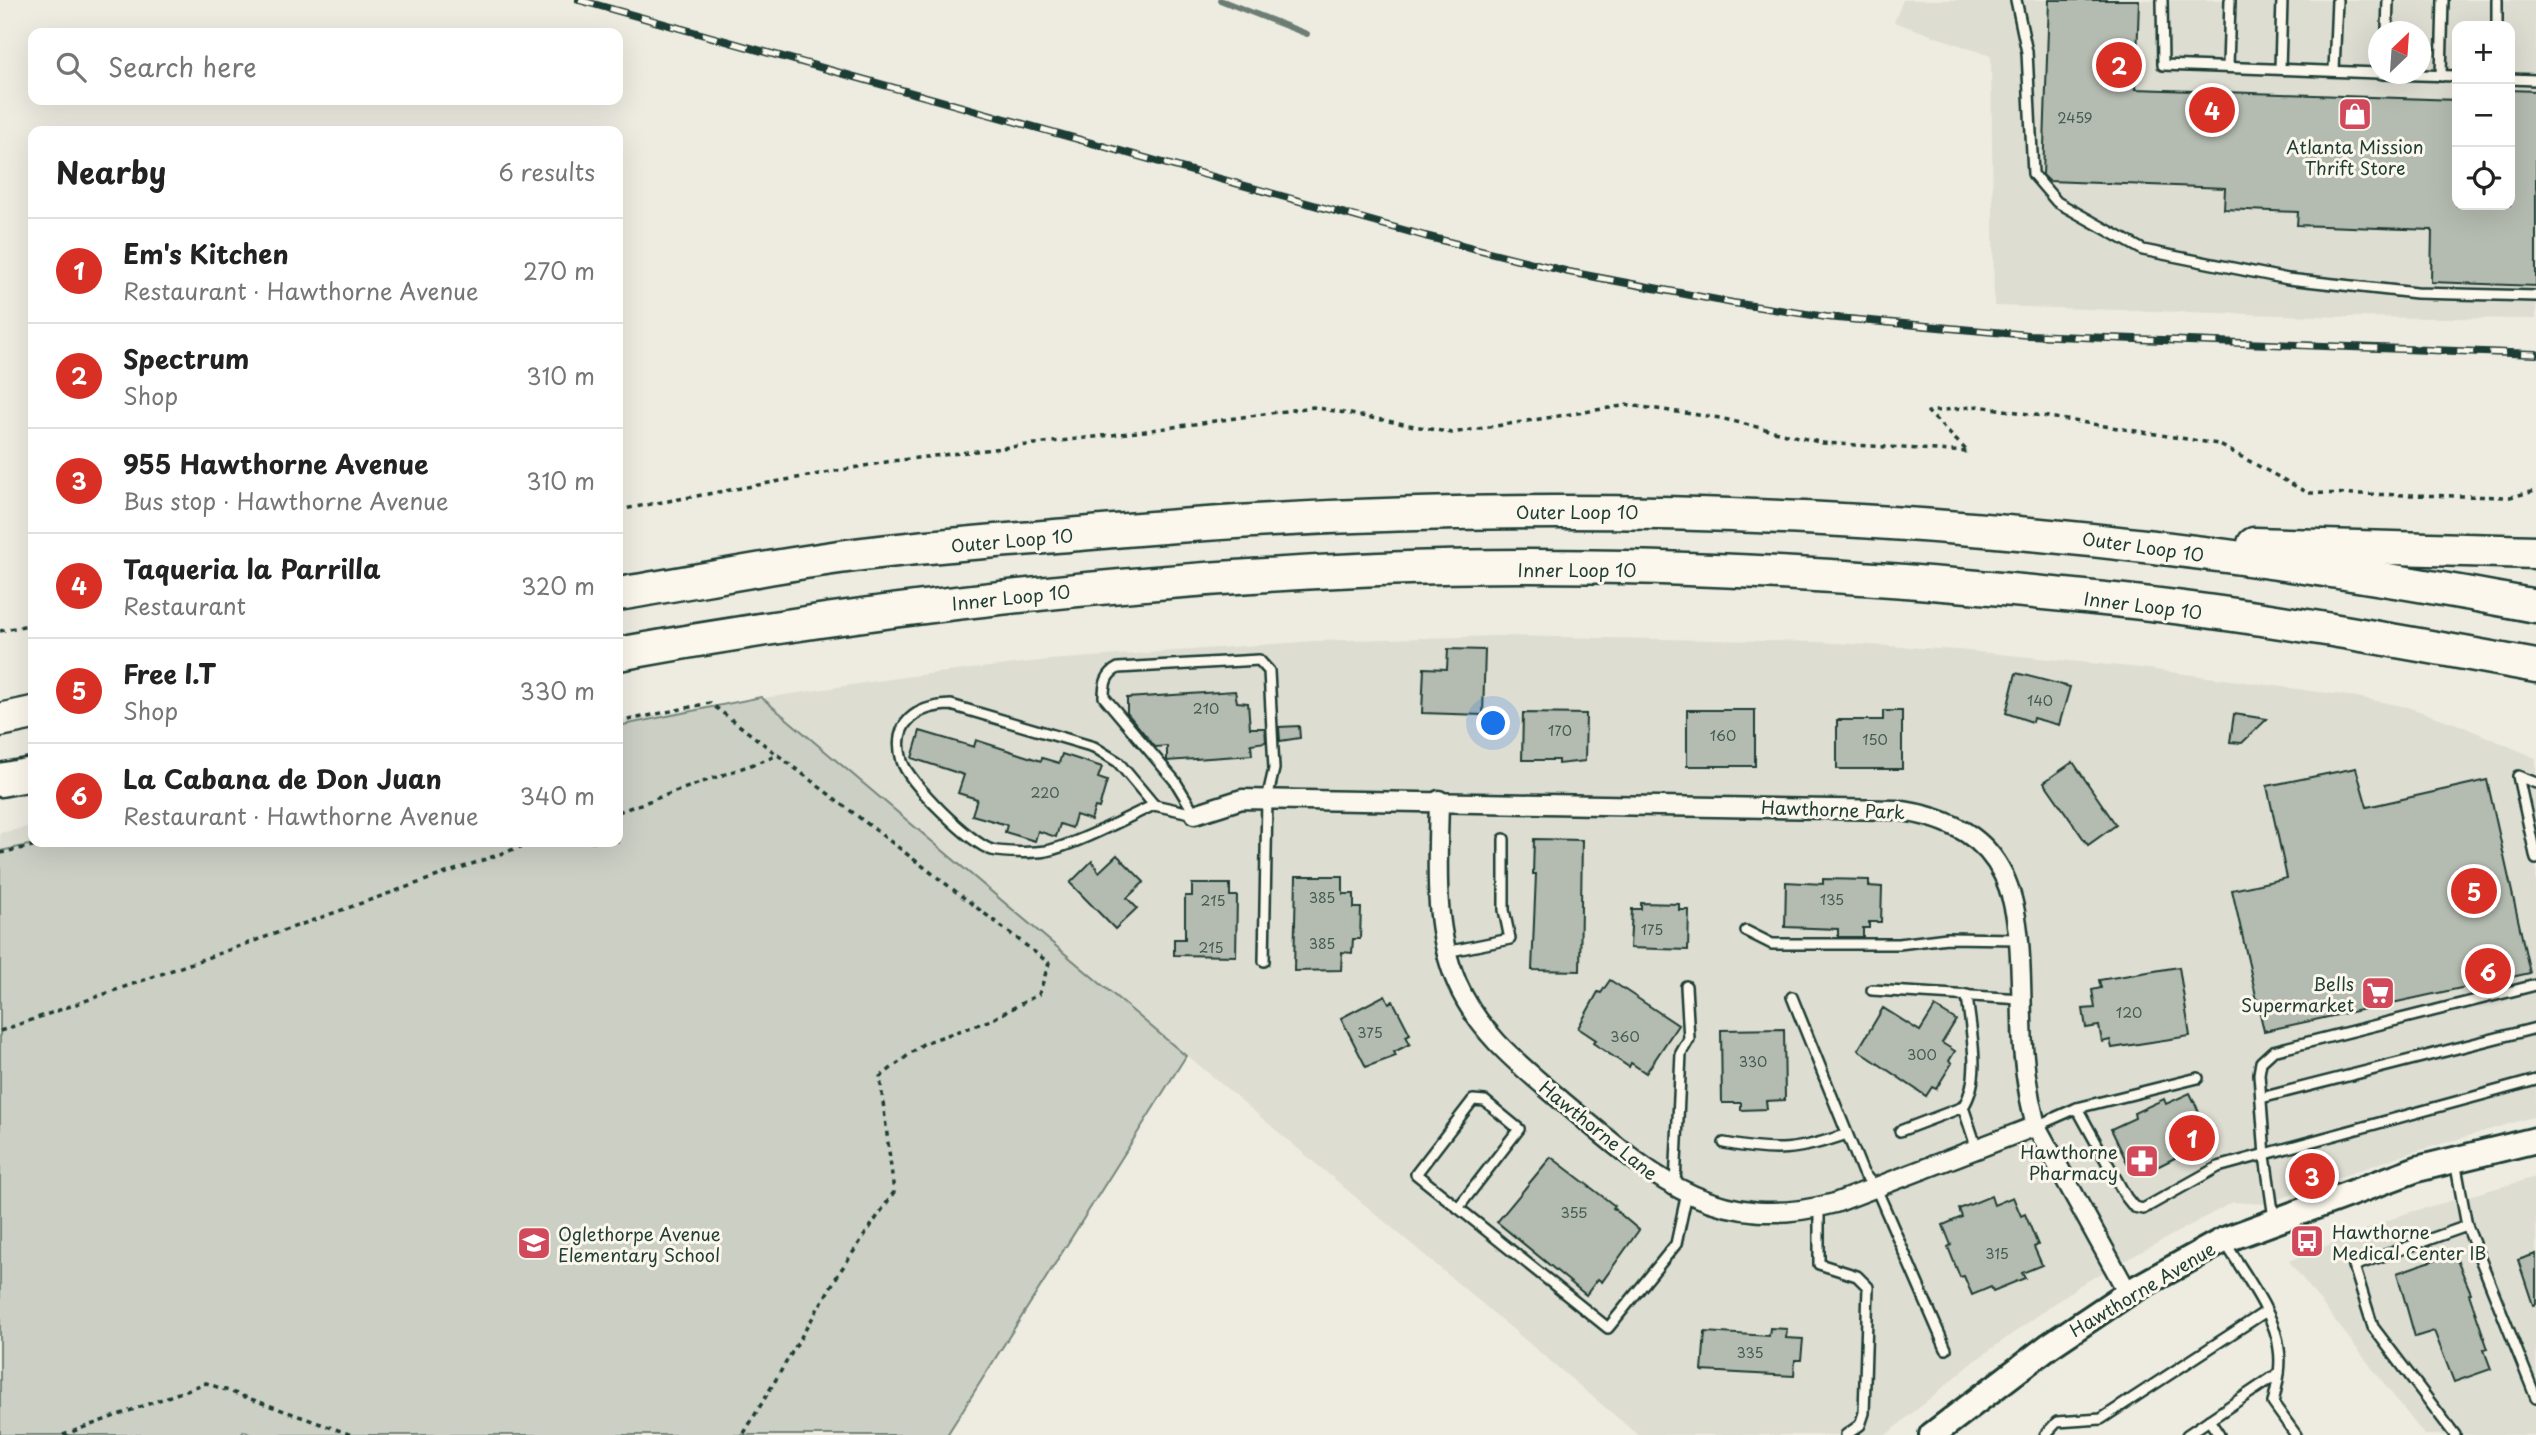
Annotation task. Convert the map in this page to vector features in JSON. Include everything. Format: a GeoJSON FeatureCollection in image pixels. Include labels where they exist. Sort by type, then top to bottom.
{"type":"FeatureCollection","features":[{"type":"Feature","properties":{"kind":"highway","name":"Outer Loop 10"},"geometry":{"type":"LineString","coordinates":[[623,593],[821,560],[1181,525],[1354,514],[1658,511],[1936,524],[2104,539],[2536,606]]}},
{"type":"Feature","properties":{"kind":"highway"},"geometry":{"type":"LineString","coordinates":[[2104,539],[2536,552]]}},
{"type":"Feature","properties":{"kind":"highway","name":"Inner Loop 10"},"geometry":{"type":"LineString","coordinates":[[623,653],[837,618],[1084,589],[1381,569],[1631,569],[1923,583],[2128,601],[2334,630],[2536,666]]}},
{"type":"Feature","properties":{"kind":"highway"},"geometry":{"type":"LineString","coordinates":[[0,720],[28,714]]}},
{"type":"Feature","properties":{"kind":"highway"},"geometry":{"type":"LineString","coordinates":[[0,780],[28,775]]}},
{"type":"Feature","properties":{"kind":"main road","name":"Hawthorne Avenue"},"geometry":{"type":"LineString","coordinates":[[1932,1435],[2049,1346],[2128,1293],[2224,1240],[2417,1169],[2536,1140]]}},
{"type":"Feature","properties":{"kind":"street","name":"Hawthorne Park"},"geometry":{"type":"LineString","coordinates":[[1195,814],[1242,799],[1439,800],[1895,810],[1923,813],[1948,822],[1987,853],[2004,875],[2014,897],[2020,939],[2025,1073],[2036,1126],[2128,1293]]}},
{"type":"Feature","properties":{"kind":"street","name":"Hawthorne Lane"},"geometry":{"type":"LineString","coordinates":[[1439,800],[1438,887],[1446,952],[1470,1008],[1504,1051],[1649,1173],[1681,1191],[1741,1210],[1769,1213],[1819,1208],[2036,1126]]}},
{"type":"Feature","properties":{"kind":"lane"},"geometry":{"type":"LineString","coordinates":[[2016,0],[2027,52],[2033,174],[2057,202],[2143,250],[2288,279],[2416,293],[2536,296]]}},
{"type":"Feature","properties":{"kind":"lane"},"geometry":{"type":"LineString","coordinates":[[2162,0],[2163,65],[2368,73]]}},
{"type":"Feature","properties":{"kind":"lane"},"geometry":{"type":"LineString","coordinates":[[2228,67],[2230,0]]}},
{"type":"Feature","properties":{"kind":"lane"},"geometry":{"type":"LineString","coordinates":[[2280,69],[2282,0]]}},
{"type":"Feature","properties":{"kind":"lane"},"geometry":{"type":"LineString","coordinates":[[2334,71],[2337,0]]}},
{"type":"Feature","properties":{"kind":"lane"},"geometry":{"type":"LineString","coordinates":[[2387,21],[2388,0]]}},
{"type":"Feature","properties":{"kind":"lane"},"geometry":{"type":"LineString","coordinates":[[2441,76],[2443,0]]}},
{"type":"Feature","properties":{"kind":"lane"},"geometry":{"type":"LineString","coordinates":[[2497,0],[2497,21]]}},
{"type":"Feature","properties":{"kind":"lane"},"geometry":{"type":"LineString","coordinates":[[2431,76],[2452,76]]}},
{"type":"Feature","properties":{"kind":"lane"},"geometry":{"type":"LineString","coordinates":[[2515,79],[2536,80]]}},
{"type":"Feature","properties":{"kind":"lane"},"geometry":{"type":"LineString","coordinates":[[1195,814],[1175,781],[1104,697],[1110,671],[1118,668],[1259,660],[1266,664],[1269,671],[1274,769],[1267,799],[1264,961]]}},
{"type":"Feature","properties":{"kind":"lane"},"geometry":{"type":"LineString","coordinates":[[1154,805],[1118,762],[1094,747],[951,705],[928,706],[910,717],[900,733],[902,762],[960,831],[992,850],[1046,851],[1154,805],[1195,814]]}},
{"type":"Feature","properties":{"kind":"lane"},"geometry":{"type":"LineString","coordinates":[[2536,783],[2518,776],[2536,859]]}},
{"type":"Feature","properties":{"kind":"lane"},"geometry":{"type":"LineString","coordinates":[[1446,952],[1510,939],[1504,910],[1504,839]]}},
{"type":"Feature","properties":{"kind":"lane"},"geometry":{"type":"LineString","coordinates":[[1746,931],[1772,944],[1899,944],[1947,938],[2020,939]]}},
{"type":"Feature","properties":{"kind":"lane"},"geometry":{"type":"LineString","coordinates":[[2274,1220],[2265,1156],[2261,1098],[2261,1062],[2273,1051],[2536,985]]}},
{"type":"Feature","properties":{"kind":"lane"},"geometry":{"type":"LineString","coordinates":[[1458,1208],[1519,1129],[1485,1101],[1473,1100],[1416,1174],[1458,1208],[1608,1328],[1676,1244],[1681,1191],[1682,1053],[1689,1039],[1686,986]]}},
{"type":"Feature","properties":{"kind":"lane"},"geometry":{"type":"LineString","coordinates":[[1872,990],[2022,999]]}},
{"type":"Feature","properties":{"kind":"lane"},"geometry":{"type":"LineString","coordinates":[[1968,995],[1973,1083],[1963,1107],[1977,1149]]}},
{"type":"Feature","properties":{"kind":"lane"},"geometry":{"type":"LineString","coordinates":[[1792,997],[1863,1173],[1876,1188],[1945,1349]]}},
{"type":"Feature","properties":{"kind":"lane"},"geometry":{"type":"LineString","coordinates":[[2261,1098],[2536,1028]]}},
{"type":"Feature","properties":{"kind":"lane"},"geometry":{"type":"LineString","coordinates":[[2036,1126],[2077,1108],[2198,1078]]}},
{"type":"Feature","properties":{"kind":"lane"},"geometry":{"type":"LineString","coordinates":[[2077,1108],[2126,1197],[2134,1207],[2143,1209],[2218,1167],[2536,1080]]}},
{"type":"Feature","properties":{"kind":"lane"},"geometry":{"type":"LineString","coordinates":[[1900,1130],[1963,1107]]}},
{"type":"Feature","properties":{"kind":"lane"},"geometry":{"type":"LineString","coordinates":[[1724,1143],[1762,1150],[1804,1149],[1847,1134]]}},
{"type":"Feature","properties":{"kind":"lane"},"geometry":{"type":"LineString","coordinates":[[2455,1159],[2467,1226],[2536,1398]]}},
{"type":"Feature","properties":{"kind":"lane"},"geometry":{"type":"LineString","coordinates":[[1819,1208],[1819,1264],[1843,1274],[1857,1276],[1868,1287],[1864,1413],[1860,1425],[1846,1435]]}},
{"type":"Feature","properties":{"kind":"lane"},"geometry":{"type":"LineString","coordinates":[[2455,1435],[2373,1327],[2354,1266],[2467,1226]]}},
{"type":"Feature","properties":{"kind":"lane"},"geometry":{"type":"LineString","coordinates":[[2224,1240],[2275,1329],[2280,1349],[2273,1403],[2296,1435]]}},
{"type":"Feature","properties":{"kind":"lane"},"geometry":{"type":"LineString","coordinates":[[2045,1435],[2057,1422],[2101,1419],[2265,1312]]}},
{"type":"Feature","properties":{"kind":"lane"},"geometry":{"type":"LineString","coordinates":[[2187,1435],[2279,1373]]}},
{"type":"Feature","properties":{"kind":"lane"},"geometry":{"type":"LineString","coordinates":[[2209,1420],[2219,1435]]}},
{"type":"Feature","properties":{"kind":"path"},"geometry":{"type":"LineString","coordinates":[[623,509],[892,461],[1145,431],[1313,407],[1452,433],[1628,405],[1720,418],[1824,443],[1968,452],[1928,412],[1979,406],[2218,444],[2308,494],[2511,497],[2536,491]]}},
{"type":"Feature","properties":{"kind":"path"},"geometry":{"type":"LineString","coordinates":[[0,631],[28,625]]}},
{"type":"Feature","properties":{"kind":"path"},"geometry":{"type":"LineString","coordinates":[[623,721],[710,703],[1049,963],[1039,994],[991,1020],[924,1043],[880,1077],[894,1192],[832,1285],[743,1435]]}},
{"type":"Feature","properties":{"kind":"path"},"geometry":{"type":"LineString","coordinates":[[623,810],[779,755]]}},
{"type":"Feature","properties":{"kind":"path"},"geometry":{"type":"LineString","coordinates":[[0,853],[28,847]]}},
{"type":"Feature","properties":{"kind":"path"},"geometry":{"type":"LineString","coordinates":[[0,1031],[520,847]]}},
{"type":"Feature","properties":{"kind":"path"},"geometry":{"type":"LineString","coordinates":[[63,1435],[206,1384],[352,1435]]}},
{"type":"Feature","properties":{"kind":"shaded area"},"geometry":{"type":"Polygon","coordinates":[[[1903,0],[2536,0],[2536,319],[2347,317],[1994,306],[1991,56],[1894,22],[1903,0]]]}},
{"type":"Feature","properties":{"kind":"shaded area"},"geometry":{"type":"Polygon","coordinates":[[[1499,636],[1817,642],[1958,650],[2140,668],[2357,697],[2407,707],[2457,724],[2536,758],[2536,1116],[2397,1157],[2265,1204],[2233,1202],[2080,1285],[1976,1360],[1886,1435],[1638,1435],[1187,1055],[947,1435],[251,1435],[244,1431],[241,1435],[0,1435],[0,833],[28,827],[28,847],[623,847],[623,719],[911,676],[1049,660],[1315,641],[1499,636]]]}},
{"type":"Feature","properties":{"kind":"shaded area","name":"Oglethorpe Avenue Elementary School"},"geometry":{"type":"Polygon","coordinates":[[[761,697],[1186,1056],[947,1435],[251,1435],[244,1431],[241,1435],[0,1435],[0,851],[28,845],[623,847],[623,725],[761,697]]]}},
{"type":"Feature","properties":{"kind":"shaded area"},"geometry":{"type":"Polygon","coordinates":[[[2536,1177],[2536,1435],[2424,1435],[2289,1261],[2404,1214],[2536,1177]]]}},
{"type":"Feature","properties":{"kind":"building"},"geometry":{"type":"Polygon","coordinates":[[[2049,0],[2139,0],[2136,89],[2452,100],[2452,210],[2515,210],[2515,90],[2536,91],[2536,286],[2431,282],[2432,230],[2297,225],[2298,212],[2224,209],[2225,188],[2049,181],[2043,175],[2049,0]]]}},
{"type":"Feature","properties":{"kind":"building"},"geometry":{"type":"Polygon","coordinates":[[[1448,649],[1485,650],[1483,715],[1422,713],[1424,668],[1447,669],[1448,649]]]}},
{"type":"Feature","properties":{"kind":"building"},"geometry":{"type":"Polygon","coordinates":[[[2016,673],[2070,687],[2059,725],[2033,718],[2032,722],[2006,713],[2016,673]]]}},
{"type":"Feature","properties":{"kind":"building"},"geometry":{"type":"Polygon","coordinates":[[[1235,691],[1237,702],[1248,703],[1250,728],[1265,728],[1266,742],[1251,744],[1252,755],[1167,761],[1167,746],[1155,747],[1127,713],[1127,698],[1235,691]]]}},
{"type":"Feature","properties":{"kind":"building"},"geometry":{"type":"Polygon","coordinates":[[[1687,710],[1755,710],[1755,766],[1687,766],[1687,710]]]}},
{"type":"Feature","properties":{"kind":"building"},"geometry":{"type":"Polygon","coordinates":[[[1883,711],[1902,711],[1902,769],[1837,769],[1837,720],[1883,720],[1883,711]]]}},
{"type":"Feature","properties":{"kind":"building"},"geometry":{"type":"Polygon","coordinates":[[[1523,713],[1586,714],[1585,761],[1558,764],[1558,760],[1522,760],[1523,713]]]}},
{"type":"Feature","properties":{"kind":"building"},"geometry":{"type":"Polygon","coordinates":[[[2234,714],[2267,719],[2242,743],[2230,742],[2234,714]]]}},
{"type":"Feature","properties":{"kind":"building"},"geometry":{"type":"Polygon","coordinates":[[[1299,726],[1300,738],[1280,741],[1279,727],[1299,726]]]}},
{"type":"Feature","properties":{"kind":"building"},"geometry":{"type":"Polygon","coordinates":[[[920,731],[974,747],[976,740],[1041,761],[1042,758],[1059,763],[1062,754],[1102,767],[1098,778],[1107,781],[1099,808],[1095,807],[1091,820],[1076,815],[1072,828],[1060,824],[1056,837],[1038,831],[1035,841],[1005,832],[1007,825],[972,815],[977,799],[958,793],[964,775],[912,758],[920,731]]]}},
{"type":"Feature","properties":{"kind":"building"},"geometry":{"type":"Polygon","coordinates":[[[2073,762],[2116,825],[2088,845],[2044,782],[2073,762]]]}},
{"type":"Feature","properties":{"kind":"building"},"geometry":{"type":"Polygon","coordinates":[[[2356,768],[2367,807],[2487,780],[2530,973],[2264,1031],[2232,890],[2287,878],[2267,786],[2356,768]]]}},
{"type":"Feature","properties":{"kind":"building"},"geometry":{"type":"Polygon","coordinates":[[[1534,839],[1582,840],[1580,971],[1532,970],[1536,874],[1533,874],[1534,839]]]}},
{"type":"Feature","properties":{"kind":"building"},"geometry":{"type":"Polygon","coordinates":[[[1117,855],[1144,882],[1127,898],[1137,908],[1115,929],[1070,883],[1092,861],[1099,872],[1117,855]]]}},
{"type":"Feature","properties":{"kind":"building"},"geometry":{"type":"Polygon","coordinates":[[[1296,876],[1343,876],[1343,894],[1354,894],[1354,908],[1361,908],[1360,939],[1353,939],[1352,953],[1342,952],[1341,970],[1294,971],[1296,876]]]}},
{"type":"Feature","properties":{"kind":"building"},"geometry":{"type":"Polygon","coordinates":[[[1823,879],[1869,880],[1869,886],[1882,887],[1881,922],[1869,922],[1869,928],[1863,928],[1863,937],[1838,937],[1838,929],[1785,927],[1786,882],[1823,884],[1823,879]]]}},
{"type":"Feature","properties":{"kind":"building"},"geometry":{"type":"Polygon","coordinates":[[[1192,884],[1230,884],[1230,896],[1237,896],[1236,956],[1174,955],[1174,939],[1185,939],[1185,896],[1192,896],[1192,884]]]}},
{"type":"Feature","properties":{"kind":"building"},"geometry":{"type":"Polygon","coordinates":[[[1641,903],[1679,904],[1679,910],[1689,910],[1688,950],[1630,948],[1632,909],[1641,909],[1641,903]]]}},
{"type":"Feature","properties":{"kind":"building"},"geometry":{"type":"Polygon","coordinates":[[[2179,967],[2190,1036],[2112,1048],[2110,1040],[2102,1042],[2099,1026],[2086,1028],[2083,1009],[2095,1008],[2092,990],[2101,988],[2099,980],[2179,967]]]}},
{"type":"Feature","properties":{"kind":"building"},"geometry":{"type":"Polygon","coordinates":[[[1610,980],[1678,1025],[1646,1073],[1631,1063],[1629,1067],[1593,1043],[1596,1040],[1578,1028],[1598,992],[1601,993],[1610,980]]]}},
{"type":"Feature","properties":{"kind":"building"},"geometry":{"type":"Polygon","coordinates":[[[1385,995],[1389,1003],[1393,1001],[1410,1034],[1406,1036],[1410,1044],[1394,1052],[1396,1056],[1366,1067],[1341,1018],[1385,995]]]}},
{"type":"Feature","properties":{"kind":"building"},"geometry":{"type":"Polygon","coordinates":[[[1935,1007],[1956,1020],[1942,1043],[1955,1051],[1949,1061],[1952,1063],[1936,1089],[1932,1087],[1926,1096],[1858,1050],[1883,1008],[1920,1031],[1935,1007]]]}},
{"type":"Feature","properties":{"kind":"building"},"geometry":{"type":"Polygon","coordinates":[[[1784,1029],[1785,1100],[1766,1101],[1767,1109],[1741,1110],[1741,1103],[1722,1103],[1721,1030],[1784,1029]]]}},
{"type":"Feature","properties":{"kind":"building"},"geometry":{"type":"Polygon","coordinates":[[[2190,1093],[2212,1139],[2157,1167],[2133,1175],[2111,1129],[2135,1118],[2134,1113],[2164,1099],[2166,1104],[2190,1093]]]}},
{"type":"Feature","properties":{"kind":"building"},"geometry":{"type":"Polygon","coordinates":[[[1551,1157],[1615,1206],[1613,1208],[1639,1230],[1602,1282],[1598,1279],[1586,1295],[1497,1222],[1551,1157]]]}},
{"type":"Feature","properties":{"kind":"building"},"geometry":{"type":"Polygon","coordinates":[[[1991,1196],[1994,1205],[2013,1197],[2021,1216],[2025,1214],[2038,1245],[2034,1247],[2042,1265],[2022,1273],[2025,1278],[1993,1291],[1991,1287],[1972,1295],[1964,1276],[1960,1277],[1943,1225],[1962,1217],[1959,1209],[1991,1196]]]}},
{"type":"Feature","properties":{"kind":"building"},"geometry":{"type":"Polygon","coordinates":[[[2454,1253],[2471,1293],[2469,1294],[2488,1349],[2484,1350],[2491,1369],[2454,1382],[2434,1331],[2415,1337],[2397,1273],[2454,1253]]]}},
{"type":"Feature","properties":{"kind":"building"},"geometry":{"type":"Polygon","coordinates":[[[2536,1254],[2536,1304],[2533,1305],[2518,1260],[2536,1254]]]}},
{"type":"Feature","properties":{"kind":"building"},"geometry":{"type":"Polygon","coordinates":[[[1770,1328],[1787,1329],[1786,1338],[1803,1339],[1801,1360],[1795,1360],[1794,1376],[1702,1371],[1705,1332],[1769,1336],[1770,1328]]]}},
{"type":"Feature","properties":{"kind":"waterway"},"geometry":{"type":"LineString","coordinates":[[1220,0],[1307,34]]}},
{"type":"Feature","properties":{"kind":"railway"},"geometry":{"type":"LineString","coordinates":[[579,0],[1425,236],[1569,272],[1733,303],[1826,317],[2028,335],[2536,354]]}},
{"type":"Feature","properties":{"kind":"place","name":"Spectrum"},"geometry":{"type":"Point","coordinates":[2119,65]}},
{"type":"Feature","properties":{"kind":"place","name":"Taqueria la Parrilla"},"geometry":{"type":"Point","coordinates":[2212,110]}},
{"type":"Feature","properties":{"kind":"place","name":"Atlanta Mission Thrift Store"},"geometry":{"type":"Point","coordinates":[2355,114]}},
{"type":"Feature","properties":{"kind":"place","name":"Free I.T"},"geometry":{"type":"Point","coordinates":[2474,891]}},
{"type":"Feature","properties":{"kind":"place","name":"La Cabana de Don Juan"},"geometry":{"type":"Point","coordinates":[2488,971]}},
{"type":"Feature","properties":{"kind":"place","name":"Bells Supermarket"},"geometry":{"type":"Point","coordinates":[2378,993]}},
{"type":"Feature","properties":{"kind":"place","name":"Em's Kitchen"},"geometry":{"type":"Point","coordinates":[2192,1138]}},
{"type":"Feature","properties":{"kind":"place","name":"Hawthorne Pharmacy"},"geometry":{"type":"Point","coordinates":[2142,1161]}},
{"type":"Feature","properties":{"kind":"place","name":"955 Hawthorne Avenue"},"geometry":{"type":"Point","coordinates":[2312,1176]}},
{"type":"Feature","properties":{"kind":"place","name":"Hawthorne Medical Center IB"},"geometry":{"type":"Point","coordinates":[2307,1241]}},
{"type":"Feature","properties":{"kind":"place","name":"Oglethorpe Avenue Elementary School"},"geometry":{"type":"Point","coordinates":[534,1243]}}]}
